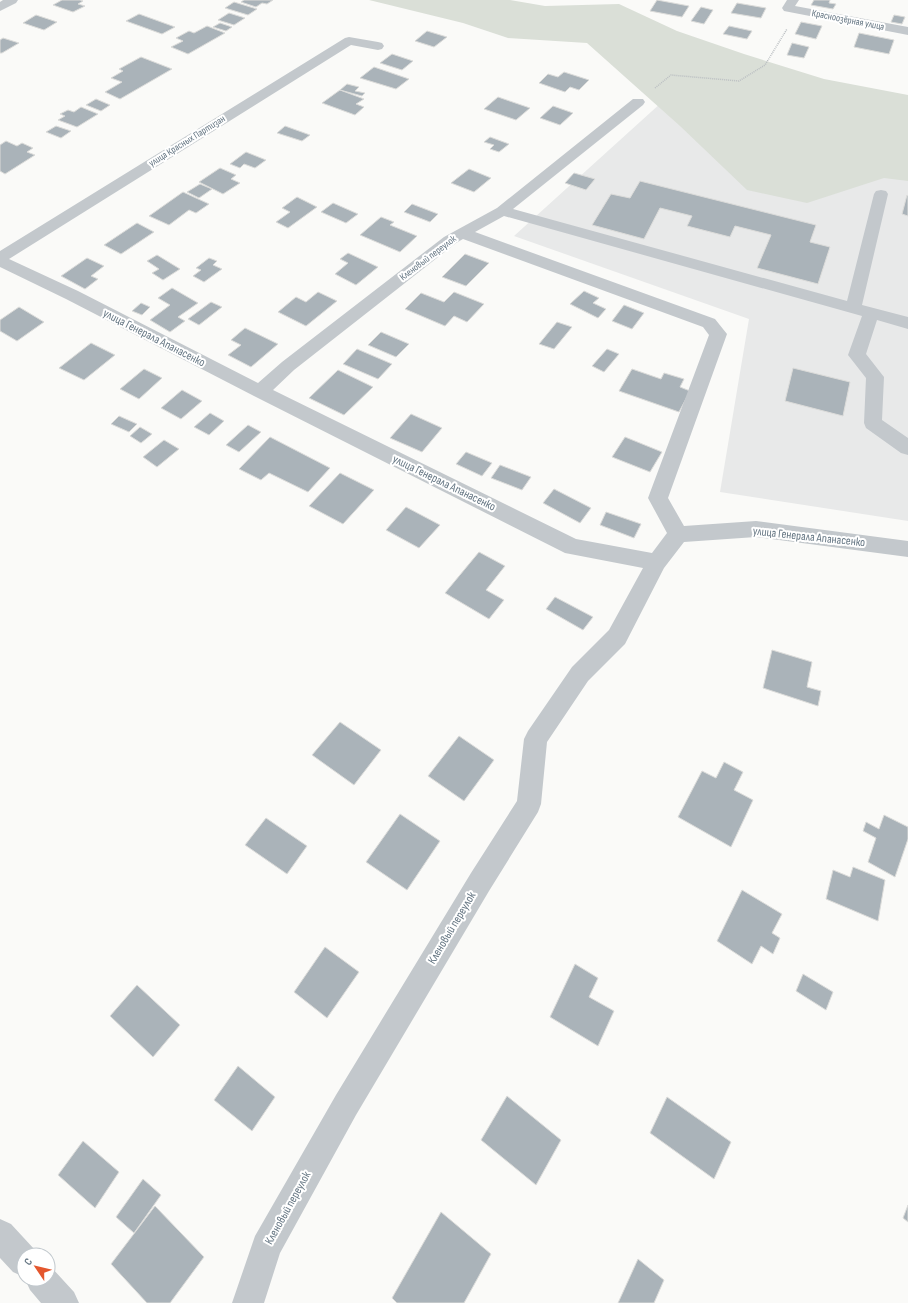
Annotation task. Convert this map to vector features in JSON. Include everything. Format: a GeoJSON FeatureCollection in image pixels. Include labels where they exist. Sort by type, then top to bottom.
{"type":"FeatureCollection","features":[{"type":"Feature","properties":{"kind":"street"},"geometry":{"type":"LineString","coordinates":[[0,7],[12,0]]}},
{"type":"Feature","properties":{"kind":"street","name":"Красноозёрная улица"},"geometry":{"type":"LineString","coordinates":[[790,4],[908,31]]}},
{"type":"Feature","properties":{"kind":"street","name":"улица Красных Партизан"},"geometry":{"type":"LineString","coordinates":[[0,258],[349,41],[378,46]]}},
{"type":"Feature","properties":{"kind":"street","name":"Кленовый переулок"},"geometry":{"type":"LineString","coordinates":[[260,392],[288,366],[450,240],[502,211],[638,102]]}},
{"type":"Feature","properties":{"kind":"street"},"geometry":{"type":"LineString","coordinates":[[853,308],[881,194]]}},
{"type":"Feature","properties":{"kind":"street"},"geometry":{"type":"LineString","coordinates":[[502,211],[908,322]]}},
{"type":"Feature","properties":{"kind":"street"},"geometry":{"type":"LineString","coordinates":[[462,233],[709,323],[718,334],[658,498],[678,534],[657,562]]}},
{"type":"Feature","properties":{"kind":"street","name":"улица Генерала Апанасенко"},"geometry":{"type":"LineString","coordinates":[[0,261],[72,295],[260,392],[572,547],[657,562]]}},
{"type":"Feature","properties":{"kind":"street"},"geometry":{"type":"LineString","coordinates":[[871,313],[857,356],[875,377],[873,423],[908,448]]}},
{"type":"Feature","properties":{"kind":"street","name":"улица Генерала Апанасенко"},"geometry":{"type":"LineString","coordinates":[[678,534],[756,529],[908,549]]}},
{"type":"Feature","properties":{"kind":"street","name":"Кленовый переулок"},"geometry":{"type":"LineString","coordinates":[[248,1303],[266,1247],[304,1179],[350,1098],[480,882],[529,804],[536,739],[580,674],[617,637],[657,562]]}},
{"type":"Feature","properties":{"kind":"street"},"geometry":{"type":"LineString","coordinates":[[0,1235],[16,1252]]}},
{"type":"Feature","properties":{"kind":"street"},"geometry":{"type":"LineString","coordinates":[[48,1287],[63,1303]]}},
{"type":"Feature","properties":{"kind":"path"},"geometry":{"type":"LineString","coordinates":[[638,102],[671,75],[739,81],[765,65],[792,21],[790,4]]}},
{"type":"Feature","properties":{"kind":"shaded area"},"geometry":{"type":"Polygon","coordinates":[[[369,0],[510,0],[545,6],[619,4],[677,31],[744,54],[824,79],[908,95],[908,181],[884,178],[807,203],[747,190],[680,126],[587,43],[508,38],[463,23],[369,0]]]}},
{"type":"Feature","properties":{"kind":"shaded area"},"geometry":{"type":"Polygon","coordinates":[[[683,83],[908,132],[908,521],[720,492],[749,319],[514,236],[683,83]]]}},
{"type":"Feature","properties":{"kind":"building"},"geometry":{"type":"Polygon","coordinates":[[[62,0],[80,0],[83,1],[78,4],[85,6],[73,12],[53,5],[62,0]]]}},
{"type":"Feature","properties":{"kind":"building"},"geometry":{"type":"Polygon","coordinates":[[[244,0],[273,0],[267,4],[262,3],[256,7],[241,2],[244,0]]]}},
{"type":"Feature","properties":{"kind":"building"},"geometry":{"type":"Polygon","coordinates":[[[657,0],[689,6],[682,17],[650,11],[657,0]]]}},
{"type":"Feature","properties":{"kind":"building"},"geometry":{"type":"Polygon","coordinates":[[[814,0],[830,0],[829,3],[836,4],[833,9],[811,5],[814,0]]]}},
{"type":"Feature","properties":{"kind":"building"},"geometry":{"type":"Polygon","coordinates":[[[234,2],[257,9],[248,15],[225,8],[234,2]]]}},
{"type":"Feature","properties":{"kind":"building"},"geometry":{"type":"Polygon","coordinates":[[[737,3],[766,8],[761,18],[731,13],[737,3]]]}},
{"type":"Feature","properties":{"kind":"building"},"geometry":{"type":"Polygon","coordinates":[[[701,7],[713,10],[704,24],[691,21],[701,7]]]}},
{"type":"Feature","properties":{"kind":"building"},"geometry":{"type":"Polygon","coordinates":[[[229,13],[245,18],[234,25],[218,20],[229,13]]]}},
{"type":"Feature","properties":{"kind":"building"},"geometry":{"type":"Polygon","coordinates":[[[139,14],[175,27],[162,34],[126,21],[139,14]]]}},
{"type":"Feature","properties":{"kind":"building"},"geometry":{"type":"Polygon","coordinates":[[[36,15],[57,22],[44,30],[23,23],[36,15]]]}},
{"type":"Feature","properties":{"kind":"building"},"geometry":{"type":"Polygon","coordinates":[[[894,15],[905,17],[902,24],[891,22],[894,15]]]}},
{"type":"Feature","properties":{"kind":"building"},"geometry":{"type":"Polygon","coordinates":[[[801,22],[822,26],[816,39],[795,34],[801,22]]]}},
{"type":"Feature","properties":{"kind":"building"},"geometry":{"type":"Polygon","coordinates":[[[220,23],[232,27],[226,31],[213,27],[220,23]]]}},
{"type":"Feature","properties":{"kind":"building"},"geometry":{"type":"Polygon","coordinates":[[[207,26],[225,33],[188,54],[171,47],[183,41],[176,38],[189,31],[194,33],[207,26]]]}},
{"type":"Feature","properties":{"kind":"building"},"geometry":{"type":"Polygon","coordinates":[[[729,26],[752,31],[747,39],[723,34],[729,26]]]}},
{"type":"Feature","properties":{"kind":"building"},"geometry":{"type":"Polygon","coordinates":[[[427,31],[447,37],[434,47],[415,41],[427,31]]]}},
{"type":"Feature","properties":{"kind":"building"},"geometry":{"type":"Polygon","coordinates":[[[859,33],[894,40],[889,54],[854,47],[859,33]]]}},
{"type":"Feature","properties":{"kind":"building"},"geometry":{"type":"Polygon","coordinates":[[[3,38],[19,43],[0,53],[0,40],[3,38]]]}},
{"type":"Feature","properties":{"kind":"building"},"geometry":{"type":"Polygon","coordinates":[[[792,43],[809,47],[804,58],[787,55],[792,43]]]}},
{"type":"Feature","properties":{"kind":"building"},"geometry":{"type":"Polygon","coordinates":[[[392,54],[413,61],[402,70],[380,63],[392,54]]]}},
{"type":"Feature","properties":{"kind":"building"},"geometry":{"type":"Polygon","coordinates":[[[141,57],[172,69],[120,99],[105,92],[122,82],[111,78],[123,71],[119,69],[141,57]]]}},
{"type":"Feature","properties":{"kind":"building"},"geometry":{"type":"Polygon","coordinates":[[[374,67],[409,79],[396,89],[360,78],[374,67]]]}},
{"type":"Feature","properties":{"kind":"building"},"geometry":{"type":"Polygon","coordinates":[[[564,72],[589,80],[579,90],[570,87],[565,92],[539,83],[548,74],[558,77],[564,72]]]}},
{"type":"Feature","properties":{"kind":"building"},"geometry":{"type":"Polygon","coordinates":[[[347,84],[359,87],[355,91],[365,93],[362,96],[340,90],[347,84]]]}},
{"type":"Feature","properties":{"kind":"building"},"geometry":{"type":"Polygon","coordinates":[[[340,90],[364,99],[356,104],[364,107],[355,115],[322,103],[340,90]]]}},
{"type":"Feature","properties":{"kind":"building"},"geometry":{"type":"Polygon","coordinates":[[[498,97],[530,108],[516,120],[484,109],[498,97]]]}},
{"type":"Feature","properties":{"kind":"building"},"geometry":{"type":"Polygon","coordinates":[[[96,99],[110,105],[101,111],[86,105],[96,99]]]}},
{"type":"Feature","properties":{"kind":"building"},"geometry":{"type":"Polygon","coordinates":[[[553,106],[573,113],[560,125],[540,118],[553,106]]]}},
{"type":"Feature","properties":{"kind":"building"},"geometry":{"type":"Polygon","coordinates":[[[81,107],[98,114],[77,127],[58,120],[65,116],[60,114],[68,110],[74,112],[81,107]]]}},
{"type":"Feature","properties":{"kind":"building"},"geometry":{"type":"Polygon","coordinates":[[[56,126],[71,131],[61,138],[46,132],[56,126]]]}},
{"type":"Feature","properties":{"kind":"building"},"geometry":{"type":"Polygon","coordinates":[[[285,126],[310,135],[302,141],[277,133],[285,126]]]}},
{"type":"Feature","properties":{"kind":"building"},"geometry":{"type":"Polygon","coordinates":[[[490,137],[509,144],[499,152],[490,149],[494,145],[484,142],[490,137]]]}},
{"type":"Feature","properties":{"kind":"building"},"geometry":{"type":"Polygon","coordinates":[[[6,141],[17,146],[22,143],[33,148],[27,152],[35,155],[5,174],[0,171],[0,145],[6,141]]]}},
{"type":"Feature","properties":{"kind":"building"},"geometry":{"type":"Polygon","coordinates":[[[246,152],[266,160],[255,168],[244,164],[240,168],[230,164],[246,152]]]}},
{"type":"Feature","properties":{"kind":"building"},"geometry":{"type":"Polygon","coordinates":[[[220,168],[236,175],[231,179],[240,183],[223,194],[199,182],[220,168]]]}},
{"type":"Feature","properties":{"kind":"building"},"geometry":{"type":"Polygon","coordinates":[[[469,169],[491,178],[474,192],[451,183],[469,169]]]}},
{"type":"Feature","properties":{"kind":"building"},"geometry":{"type":"Polygon","coordinates":[[[574,173],[595,179],[586,190],[565,183],[574,173]]]}},
{"type":"Feature","properties":{"kind":"building"},"geometry":{"type":"Polygon","coordinates":[[[640,181],[816,225],[810,242],[830,247],[818,284],[757,268],[771,235],[735,226],[730,237],[687,226],[692,216],[660,208],[644,239],[592,225],[611,194],[630,198],[640,181]]]}},
{"type":"Feature","properties":{"kind":"building"},"geometry":{"type":"Polygon","coordinates":[[[200,184],[212,189],[199,198],[187,192],[200,184]]]}},
{"type":"Feature","properties":{"kind":"building"},"geometry":{"type":"Polygon","coordinates":[[[183,192],[209,204],[196,213],[189,210],[169,225],[149,216],[183,192]]]}},
{"type":"Feature","properties":{"kind":"building"},"geometry":{"type":"Polygon","coordinates":[[[907,195],[908,196],[908,216],[902,214],[907,195]]]}},
{"type":"Feature","properties":{"kind":"building"},"geometry":{"type":"Polygon","coordinates":[[[297,197],[317,207],[288,228],[276,222],[290,212],[282,208],[297,197]]]}},
{"type":"Feature","properties":{"kind":"building"},"geometry":{"type":"Polygon","coordinates":[[[333,203],[358,214],[346,223],[321,212],[333,203]]]}},
{"type":"Feature","properties":{"kind":"building"},"geometry":{"type":"Polygon","coordinates":[[[412,204],[438,214],[430,222],[404,212],[412,204]]]}},
{"type":"Feature","properties":{"kind":"building"},"geometry":{"type":"Polygon","coordinates":[[[381,217],[394,222],[390,225],[417,236],[400,252],[360,235],[381,217]]]}},
{"type":"Feature","properties":{"kind":"building"},"geometry":{"type":"Polygon","coordinates":[[[137,223],[154,232],[121,254],[104,245],[137,223]]]}},
{"type":"Feature","properties":{"kind":"building"},"geometry":{"type":"Polygon","coordinates":[[[348,253],[378,267],[356,285],[335,274],[348,263],[340,259],[348,253]]]}},
{"type":"Feature","properties":{"kind":"building"},"geometry":{"type":"Polygon","coordinates":[[[465,254],[489,263],[466,286],[442,277],[465,254]]]}},
{"type":"Feature","properties":{"kind":"building"},"geometry":{"type":"Polygon","coordinates":[[[157,255],[180,269],[163,280],[152,273],[159,269],[147,261],[157,255]]]}},
{"type":"Feature","properties":{"kind":"building"},"geometry":{"type":"Polygon","coordinates":[[[87,258],[104,266],[91,276],[98,279],[85,289],[61,276],[87,258]]]}},
{"type":"Feature","properties":{"kind":"building"},"geometry":{"type":"Polygon","coordinates":[[[209,258],[217,261],[213,265],[222,269],[204,282],[193,276],[201,270],[196,268],[209,258]]]}},
{"type":"Feature","properties":{"kind":"building"},"geometry":{"type":"Polygon","coordinates":[[[172,288],[198,303],[178,317],[185,321],[170,332],[150,320],[170,305],[158,298],[172,288]]]}},
{"type":"Feature","properties":{"kind":"building"},"geometry":{"type":"Polygon","coordinates":[[[584,291],[599,298],[593,303],[606,309],[598,318],[570,304],[584,291]]]}},
{"type":"Feature","properties":{"kind":"building"},"geometry":{"type":"Polygon","coordinates":[[[318,292],[337,301],[306,326],[278,312],[296,297],[306,302],[318,292]]]}},
{"type":"Feature","properties":{"kind":"building"},"geometry":{"type":"Polygon","coordinates":[[[454,292],[484,304],[467,322],[454,316],[445,326],[405,309],[421,293],[444,302],[454,292]]]}},
{"type":"Feature","properties":{"kind":"building"},"geometry":{"type":"Polygon","coordinates":[[[211,302],[222,307],[199,325],[188,319],[211,302]]]}},
{"type":"Feature","properties":{"kind":"building"},"geometry":{"type":"Polygon","coordinates":[[[141,303],[150,307],[142,315],[132,311],[141,303]]]}},
{"type":"Feature","properties":{"kind":"building"},"geometry":{"type":"Polygon","coordinates":[[[624,305],[644,313],[632,329],[612,321],[624,305]]]}},
{"type":"Feature","properties":{"kind":"building"},"geometry":{"type":"Polygon","coordinates":[[[19,307],[44,322],[17,341],[0,331],[0,320],[19,307]]]}},
{"type":"Feature","properties":{"kind":"building"},"geometry":{"type":"Polygon","coordinates":[[[557,322],[572,327],[554,349],[539,344],[557,322]]]}},
{"type":"Feature","properties":{"kind":"building"},"geometry":{"type":"Polygon","coordinates":[[[245,328],[278,344],[251,367],[228,355],[241,345],[231,340],[245,328]]]}},
{"type":"Feature","properties":{"kind":"building"},"geometry":{"type":"Polygon","coordinates":[[[381,332],[409,344],[396,357],[368,345],[381,332]]]}},
{"type":"Feature","properties":{"kind":"building"},"geometry":{"type":"Polygon","coordinates":[[[91,343],[115,355],[84,380],[59,368],[91,343]]]}},
{"type":"Feature","properties":{"kind":"building"},"geometry":{"type":"Polygon","coordinates":[[[357,349],[392,364],[378,379],[343,364],[357,349]]]}},
{"type":"Feature","properties":{"kind":"building"},"geometry":{"type":"Polygon","coordinates":[[[607,349],[619,354],[604,372],[592,366],[607,349]]]}},
{"type":"Feature","properties":{"kind":"building"},"geometry":{"type":"Polygon","coordinates":[[[793,368],[850,382],[843,416],[785,401],[793,368]]]}},
{"type":"Feature","properties":{"kind":"building"},"geometry":{"type":"Polygon","coordinates":[[[144,369],[162,378],[139,399],[120,389],[144,369]]]}},
{"type":"Feature","properties":{"kind":"building"},"geometry":{"type":"Polygon","coordinates":[[[632,369],[661,379],[664,373],[684,379],[680,387],[690,391],[679,412],[619,391],[632,369]]]}},
{"type":"Feature","properties":{"kind":"building"},"geometry":{"type":"Polygon","coordinates":[[[338,370],[373,387],[344,415],[309,398],[338,370]]]}},
{"type":"Feature","properties":{"kind":"building"},"geometry":{"type":"Polygon","coordinates":[[[182,390],[202,401],[181,419],[161,408],[182,390]]]}},
{"type":"Feature","properties":{"kind":"building"},"geometry":{"type":"Polygon","coordinates":[[[210,413],[224,421],[209,435],[194,427],[210,413]]]}},
{"type":"Feature","properties":{"kind":"building"},"geometry":{"type":"Polygon","coordinates":[[[411,414],[442,428],[422,452],[390,438],[411,414]]]}},
{"type":"Feature","properties":{"kind":"building"},"geometry":{"type":"Polygon","coordinates":[[[119,416],[137,424],[129,432],[111,424],[119,416]]]}},
{"type":"Feature","properties":{"kind":"building"},"geometry":{"type":"Polygon","coordinates":[[[248,425],[261,432],[239,452],[226,445],[248,425]]]}},
{"type":"Feature","properties":{"kind":"building"},"geometry":{"type":"Polygon","coordinates":[[[140,427],[152,434],[141,443],[130,436],[140,427]]]}},
{"type":"Feature","properties":{"kind":"building"},"geometry":{"type":"Polygon","coordinates":[[[270,437],[330,468],[308,492],[269,473],[261,480],[239,469],[270,437]]]}},
{"type":"Feature","properties":{"kind":"building"},"geometry":{"type":"Polygon","coordinates":[[[625,437],[662,452],[650,472],[612,457],[625,437]]]}},
{"type":"Feature","properties":{"kind":"building"},"geometry":{"type":"Polygon","coordinates":[[[164,440],[179,449],[157,467],[143,457],[164,440]]]}},
{"type":"Feature","properties":{"kind":"building"},"geometry":{"type":"Polygon","coordinates":[[[466,452],[492,463],[482,476],[456,464],[466,452]]]}},
{"type":"Feature","properties":{"kind":"building"},"geometry":{"type":"Polygon","coordinates":[[[500,465],[531,477],[522,490],[491,478],[500,465]]]}},
{"type":"Feature","properties":{"kind":"building"},"geometry":{"type":"Polygon","coordinates":[[[340,473],[374,490],[343,524],[309,506],[340,473]]]}},
{"type":"Feature","properties":{"kind":"building"},"geometry":{"type":"Polygon","coordinates":[[[554,489],[591,508],[580,523],[543,503],[554,489]]]}},
{"type":"Feature","properties":{"kind":"building"},"geometry":{"type":"Polygon","coordinates":[[[406,507],[440,525],[419,548],[386,530],[406,507]]]}},
{"type":"Feature","properties":{"kind":"building"},"geometry":{"type":"Polygon","coordinates":[[[606,512],[641,524],[634,538],[600,525],[606,512]]]}},
{"type":"Feature","properties":{"kind":"building"},"geometry":{"type":"Polygon","coordinates":[[[479,552],[505,566],[486,590],[504,600],[489,619],[445,593],[479,552]]]}},
{"type":"Feature","properties":{"kind":"building"},"geometry":{"type":"Polygon","coordinates":[[[555,597],[593,617],[583,630],[546,609],[555,597]]]}},
{"type":"Feature","properties":{"kind":"building"},"geometry":{"type":"Polygon","coordinates":[[[772,650],[812,662],[807,687],[821,691],[818,706],[763,688],[772,650]]]}},
{"type":"Feature","properties":{"kind":"building"},"geometry":{"type":"Polygon","coordinates":[[[340,722],[381,750],[354,785],[312,755],[340,722]]]}},
{"type":"Feature","properties":{"kind":"building"},"geometry":{"type":"Polygon","coordinates":[[[459,736],[494,760],[464,801],[428,776],[459,736]]]}},
{"type":"Feature","properties":{"kind":"building"},"geometry":{"type":"Polygon","coordinates":[[[724,762],[743,772],[734,790],[753,800],[731,847],[678,817],[702,771],[716,778],[724,762]]]}},
{"type":"Feature","properties":{"kind":"building"},"geometry":{"type":"Polygon","coordinates":[[[400,814],[440,841],[407,890],[366,862],[400,814]]]}},
{"type":"Feature","properties":{"kind":"building"},"geometry":{"type":"Polygon","coordinates":[[[884,815],[908,827],[908,839],[895,877],[868,862],[876,838],[863,831],[866,822],[879,829],[884,815]]]}},
{"type":"Feature","properties":{"kind":"building"},"geometry":{"type":"Polygon","coordinates":[[[266,818],[307,846],[287,874],[245,845],[266,818]]]}},
{"type":"Feature","properties":{"kind":"building"},"geometry":{"type":"Polygon","coordinates":[[[853,867],[885,880],[878,921],[826,899],[833,870],[850,877],[853,867]]]}},
{"type":"Feature","properties":{"kind":"building"},"geometry":{"type":"Polygon","coordinates":[[[742,890],[782,914],[772,933],[780,938],[773,954],[761,946],[752,964],[717,941],[742,890]]]}},
{"type":"Feature","properties":{"kind":"building"},"geometry":{"type":"Polygon","coordinates":[[[325,947],[359,972],[327,1018],[294,992],[325,947]]]}},
{"type":"Feature","properties":{"kind":"building"},"geometry":{"type":"Polygon","coordinates":[[[575,964],[598,978],[589,997],[614,1011],[598,1046],[550,1017],[575,964]]]}},
{"type":"Feature","properties":{"kind":"building"},"geometry":{"type":"Polygon","coordinates":[[[803,974],[833,992],[826,1010],[796,991],[803,974]]]}},
{"type":"Feature","properties":{"kind":"building"},"geometry":{"type":"Polygon","coordinates":[[[137,985],[180,1025],[153,1057],[110,1016],[137,985]]]}},
{"type":"Feature","properties":{"kind":"building"},"geometry":{"type":"Polygon","coordinates":[[[238,1066],[275,1097],[252,1131],[214,1100],[238,1066]]]}},
{"type":"Feature","properties":{"kind":"building"},"geometry":{"type":"Polygon","coordinates":[[[507,1096],[561,1140],[536,1185],[481,1140],[507,1096]]]}},
{"type":"Feature","properties":{"kind":"building"},"geometry":{"type":"Polygon","coordinates":[[[667,1097],[731,1142],[714,1179],[650,1133],[667,1097]]]}},
{"type":"Feature","properties":{"kind":"building"},"geometry":{"type":"Polygon","coordinates":[[[83,1141],[119,1172],[95,1208],[58,1175],[83,1141]]]}},
{"type":"Feature","properties":{"kind":"building"},"geometry":{"type":"Polygon","coordinates":[[[143,1179],[161,1195],[134,1233],[116,1217],[143,1179]]]}},
{"type":"Feature","properties":{"kind":"building"},"geometry":{"type":"Polygon","coordinates":[[[908,1205],[908,1222],[903,1218],[908,1205]]]}},
{"type":"Feature","properties":{"kind":"building"},"geometry":{"type":"Polygon","coordinates":[[[155,1206],[204,1257],[170,1303],[147,1303],[111,1264],[155,1206]]]}},
{"type":"Feature","properties":{"kind":"building"},"geometry":{"type":"Polygon","coordinates":[[[441,1212],[491,1254],[464,1303],[397,1303],[392,1298],[441,1212]]]}},
{"type":"Feature","properties":{"kind":"building"},"geometry":{"type":"Polygon","coordinates":[[[638,1259],[664,1280],[654,1303],[618,1303],[638,1259]]]}}]}
